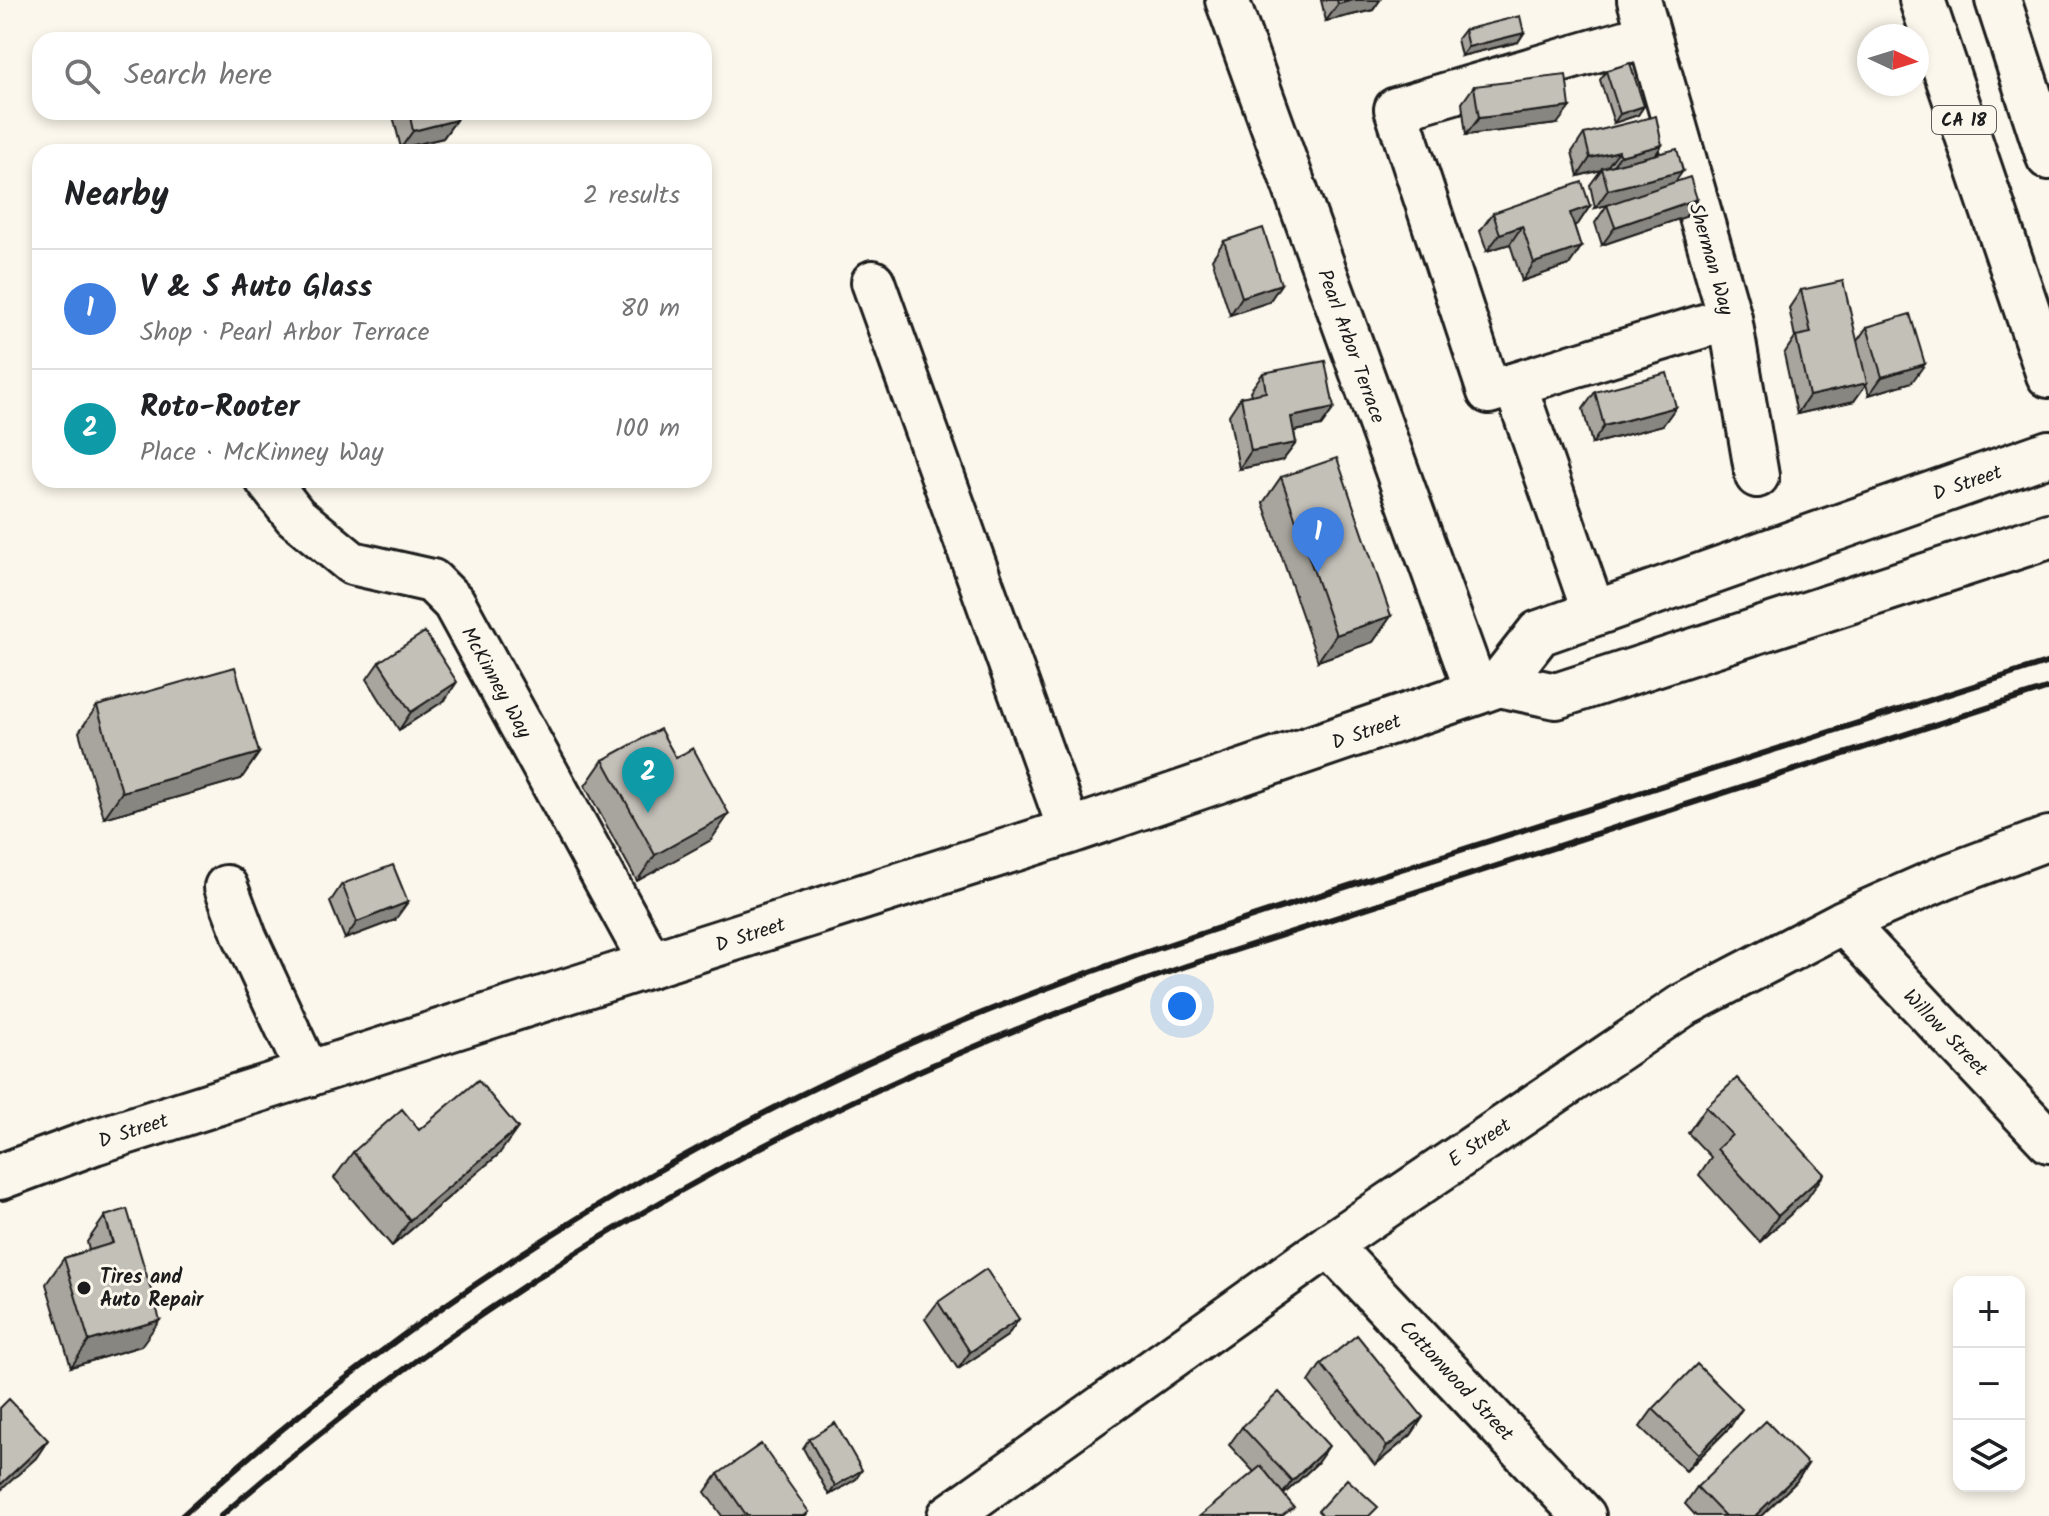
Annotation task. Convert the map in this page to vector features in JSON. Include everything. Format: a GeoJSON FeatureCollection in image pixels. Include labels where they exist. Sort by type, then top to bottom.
{"type":"FeatureCollection","features":[{"type":"Feature","properties":{"kind":"main road","name":"CA 18"},"geometry":{"type":"LineString","coordinates":[[1922,0],[2049,375]]}},
{"type":"Feature","properties":{"kind":"main road"},"geometry":{"type":"LineString","coordinates":[[1998,0],[2049,157]]}},
{"type":"Feature","properties":{"kind":"main road","name":"D Street"},"geometry":{"type":"LineString","coordinates":[[0,1177],[94,1142],[1070,831],[1488,688],[1539,633],[2049,453]]}},
{"type":"Feature","properties":{"kind":"main road"},"geometry":{"type":"LineString","coordinates":[[1488,688],[1556,696],[2049,536]]}},
{"type":"Feature","properties":{"kind":"street","name":"Pearl Arbor Terrace"},"geometry":{"type":"LineString","coordinates":[[1227,0],[1488,688]]}},
{"type":"Feature","properties":{"kind":"street","name":"Sherman Way"},"geometry":{"type":"LineString","coordinates":[[1644,17],[1730,318],[1757,476]]}},
{"type":"Feature","properties":{"kind":"street"},"geometry":{"type":"LineString","coordinates":[[1644,17],[1396,109],[1489,392],[1730,318]]}},
{"type":"Feature","properties":{"kind":"street"},"geometry":{"type":"LineString","coordinates":[[873,282],[1070,831]]}},
{"type":"Feature","properties":{"kind":"street"},"geometry":{"type":"LineString","coordinates":[[1515,385],[1594,613]]}},
{"type":"Feature","properties":{"kind":"street","name":"McKinney Way"},"geometry":{"type":"LineString","coordinates":[[273,488],[295,516],[352,563],[432,581],[454,603],[652,965]]}},
{"type":"Feature","properties":{"kind":"street","name":"E Street"},"geometry":{"type":"LineString","coordinates":[[949,1516],[1329,1245],[1682,1006],[1843,922],[1945,877],[2049,838]]}},
{"type":"Feature","properties":{"kind":"street"},"geometry":{"type":"LineString","coordinates":[[226,887],[245,937],[309,1075]]}},
{"type":"Feature","properties":{"kind":"street","name":"Willow Street"},"geometry":{"type":"LineString","coordinates":[[1843,922],[2049,1141]]}},
{"type":"Feature","properties":{"kind":"street","name":"Cottonwood Street"},"geometry":{"type":"LineString","coordinates":[[1329,1245],[1584,1516]]}},
{"type":"Feature","properties":{"kind":"building"},"geometry":{"type":"Polygon","coordinates":[[[1520,16],[1524,33],[1468,47],[1464,30],[1520,16]]]}},
{"type":"Feature","properties":{"kind":"building"},"geometry":{"type":"Polygon","coordinates":[[[1630,63],[1644,106],[1620,114],[1606,71],[1630,63]]]}},
{"type":"Feature","properties":{"kind":"building"},"geometry":{"type":"Polygon","coordinates":[[[1566,75],[1570,107],[1479,118],[1474,86],[1566,75]]]}},
{"type":"Feature","properties":{"kind":"building"},"geometry":{"type":"Polygon","coordinates":[[[1656,116],[1662,145],[1620,156],[1619,151],[1590,158],[1584,134],[1656,116]]]}},
{"type":"Feature","properties":{"kind":"building"},"geometry":{"type":"Polygon","coordinates":[[[411,120],[456,120],[413,131],[411,120]]]}},
{"type":"Feature","properties":{"kind":"building"},"geometry":{"type":"Polygon","coordinates":[[[1677,149],[1683,171],[1608,190],[1602,168],[1677,149]]]}},
{"type":"Feature","properties":{"kind":"building"},"geometry":{"type":"Polygon","coordinates":[[[1690,177],[1697,199],[1615,227],[1607,205],[1690,177]]]}},
{"type":"Feature","properties":{"kind":"building"},"geometry":{"type":"Polygon","coordinates":[[[1582,182],[1590,206],[1570,213],[1581,247],[1534,263],[1522,226],[1500,234],[1493,213],[1582,182]]]}},
{"type":"Feature","properties":{"kind":"building"},"geometry":{"type":"Polygon","coordinates":[[[1263,228],[1281,284],[1242,297],[1224,241],[1263,228]]]}},
{"type":"Feature","properties":{"kind":"building"},"geometry":{"type":"Polygon","coordinates":[[[1843,281],[1867,383],[1809,396],[1796,336],[1811,333],[1801,290],[1843,281]]]}},
{"type":"Feature","properties":{"kind":"building"},"geometry":{"type":"Polygon","coordinates":[[[1910,314],[1925,364],[1882,377],[1867,327],[1910,314]]]}},
{"type":"Feature","properties":{"kind":"building"},"geometry":{"type":"Polygon","coordinates":[[[1325,361],[1334,408],[1291,417],[1296,443],[1251,451],[1241,397],[1266,392],[1263,373],[1325,361]]]}},
{"type":"Feature","properties":{"kind":"building"},"geometry":{"type":"Polygon","coordinates":[[[1667,373],[1676,407],[1604,426],[1595,392],[1667,373]]]}},
{"type":"Feature","properties":{"kind":"building"},"geometry":{"type":"Polygon","coordinates":[[[1337,458],[1391,616],[1336,635],[1281,477],[1337,458]]]}},
{"type":"Feature","properties":{"kind":"building"},"geometry":{"type":"Polygon","coordinates":[[[425,632],[457,682],[411,712],[379,662],[425,632]]]}},
{"type":"Feature","properties":{"kind":"building"},"geometry":{"type":"Polygon","coordinates":[[[235,667],[259,753],[122,792],[97,706],[235,667]]]}},
{"type":"Feature","properties":{"kind":"building"},"geometry":{"type":"Polygon","coordinates":[[[660,729],[676,758],[693,748],[729,814],[655,855],[603,760],[660,729]]]}},
{"type":"Feature","properties":{"kind":"building"},"geometry":{"type":"Polygon","coordinates":[[[393,865],[408,902],[357,922],[342,884],[393,865]]]}},
{"type":"Feature","properties":{"kind":"building"},"geometry":{"type":"Polygon","coordinates":[[[1737,1078],[1824,1174],[1778,1216],[1717,1149],[1732,1135],[1706,1107],[1737,1078]]]}},
{"type":"Feature","properties":{"kind":"building"},"geometry":{"type":"Polygon","coordinates":[[[478,1080],[518,1128],[410,1220],[353,1152],[402,1109],[419,1130],[478,1080]]]}},
{"type":"Feature","properties":{"kind":"building"},"geometry":{"type":"Polygon","coordinates":[[[127,1209],[160,1320],[89,1341],[64,1258],[113,1243],[105,1216],[127,1209]]]}},
{"type":"Feature","properties":{"kind":"building"},"geometry":{"type":"Polygon","coordinates":[[[986,1269],[1019,1319],[970,1352],[938,1302],[986,1269]]]}},
{"type":"Feature","properties":{"kind":"building"},"geometry":{"type":"Polygon","coordinates":[[[1357,1335],[1423,1417],[1387,1447],[1321,1364],[1357,1335]]]}},
{"type":"Feature","properties":{"kind":"building"},"geometry":{"type":"Polygon","coordinates":[[[1697,1364],[1742,1409],[1699,1454],[1653,1409],[1697,1364]]]}},
{"type":"Feature","properties":{"kind":"building"},"geometry":{"type":"Polygon","coordinates":[[[1279,1392],[1329,1446],[1292,1481],[1242,1427],[1279,1392]]]}},
{"type":"Feature","properties":{"kind":"building"},"geometry":{"type":"Polygon","coordinates":[[[9,1399],[48,1440],[0,1485],[0,1408],[9,1399]]]}},
{"type":"Feature","properties":{"kind":"building"},"geometry":{"type":"Polygon","coordinates":[[[1766,1421],[1808,1464],[1755,1516],[1725,1516],[1697,1487],[1766,1421]]]}},
{"type":"Feature","properties":{"kind":"building"},"geometry":{"type":"Polygon","coordinates":[[[835,1423],[862,1470],[835,1486],[809,1439],[835,1423]]]}},
{"type":"Feature","properties":{"kind":"building"},"geometry":{"type":"Polygon","coordinates":[[[761,1444],[809,1512],[804,1516],[747,1516],[718,1474],[761,1444]]]}},
{"type":"Feature","properties":{"kind":"building"},"geometry":{"type":"Polygon","coordinates":[[[1261,1466],[1294,1507],[1282,1516],[1200,1516],[1261,1466]]]}},
{"type":"Feature","properties":{"kind":"building"},"geometry":{"type":"Polygon","coordinates":[[[1347,1479],[1378,1507],[1369,1516],[1323,1516],[1318,1511],[1347,1479]]]}},
{"type":"Feature","properties":{"kind":"railway"},"geometry":{"type":"LineString","coordinates":[[182,1516],[347,1377],[524,1252],[710,1142],[904,1046],[1029,995],[1221,927],[2049,662]]}},
{"type":"Feature","properties":{"kind":"railway"},"geometry":{"type":"LineString","coordinates":[[221,1516],[332,1425],[444,1341],[559,1264],[676,1193],[798,1128],[922,1069],[1052,1015],[1186,966],[2049,688]]}},
{"type":"Feature","properties":{"kind":"place","name":"V & S Auto Glass"},"geometry":{"type":"Point","coordinates":[1318,573]}},
{"type":"Feature","properties":{"kind":"place","name":"Roto-Rooter"},"geometry":{"type":"Point","coordinates":[648,813]}},
{"type":"Feature","properties":{"kind":"place","name":"Tires and Auto Repair"},"geometry":{"type":"Point","coordinates":[84,1288]}}]}
